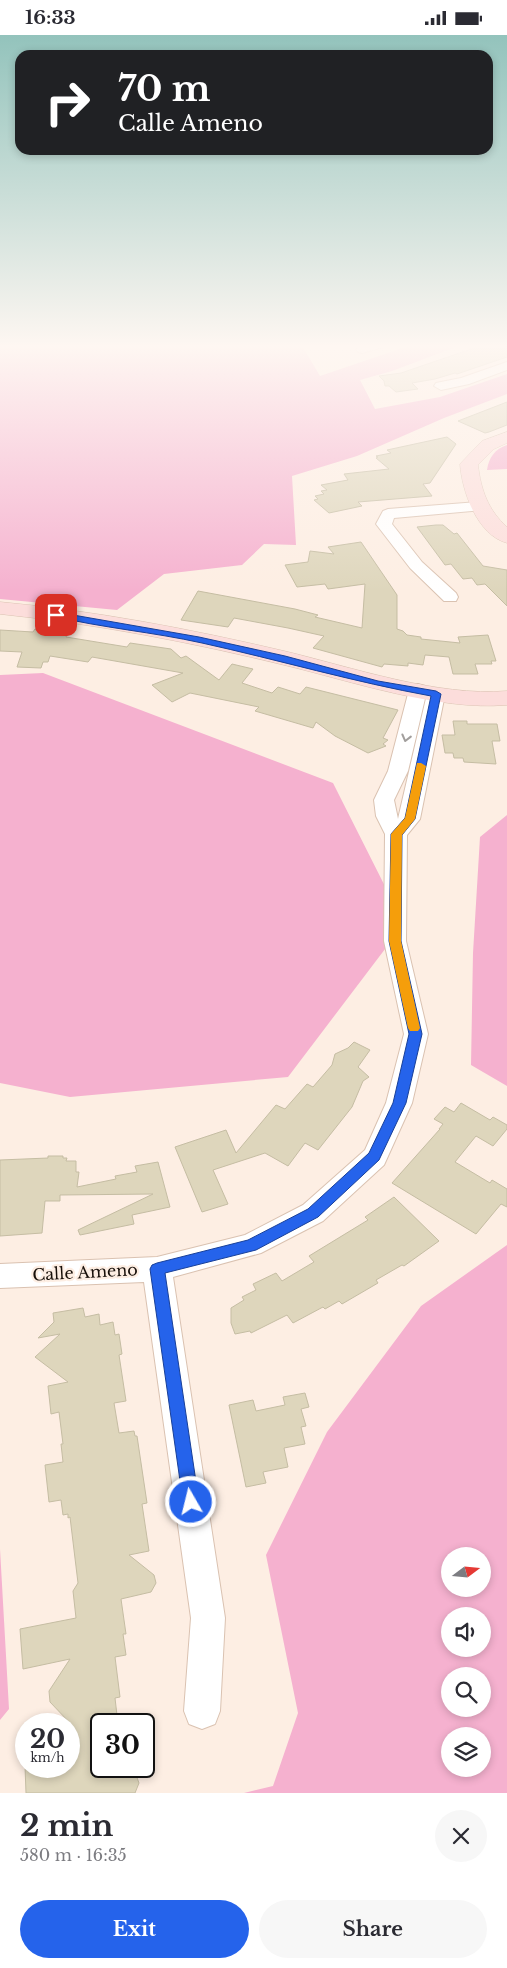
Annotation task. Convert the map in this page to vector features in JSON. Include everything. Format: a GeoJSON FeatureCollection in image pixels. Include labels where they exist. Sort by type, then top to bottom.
{"type":"FeatureCollection","features":[{"type":"Feature","properties":{"kind":"street"},"geometry":{"type":"LineString","coordinates":[[507,437],[488,445],[470,464],[470,485],[478,507],[507,537]]}},
{"type":"Feature","properties":{"kind":"street"},"geometry":{"type":"LineString","coordinates":[[450,597],[416,565],[384,524],[388,514],[478,507]]}},
{"type":"Feature","properties":{"kind":"street"},"geometry":{"type":"LineString","coordinates":[[0,608],[38,612],[199,640],[285,659],[378,683],[427,692],[493,699],[507,698]]}},
{"type":"Feature","properties":{"kind":"street"},"geometry":{"type":"LineString","coordinates":[[396,834],[410,819],[427,692]]}},
{"type":"Feature","properties":{"kind":"street","name":"Calle Ameno"},"geometry":{"type":"LineString","coordinates":[[0,1276],[157,1269],[251,1245],[313,1213],[374,1157],[399,1103],[416,1034],[395,941],[396,834],[386,816],[384,800],[398,771],[427,692]]}},
{"type":"Feature","properties":{"kind":"street"},"geometry":{"type":"LineString","coordinates":[[157,1269],[208,1618],[202,1711]]}},
{"type":"Feature","properties":{"kind":"shaded area"},"geometry":{"type":"Polygon","coordinates":[[[0,426],[426,426],[357,456],[292,476],[296,545],[264,544],[242,565],[164,574],[117,610],[0,599],[0,426]]]}},
{"type":"Feature","properties":{"kind":"shaded area"},"geometry":{"type":"Polygon","coordinates":[[[507,445],[507,469],[487,470],[493,454],[507,445]]]}},
{"type":"Feature","properties":{"kind":"shaded area"},"geometry":{"type":"Polygon","coordinates":[[[43,673],[333,783],[404,924],[288,1077],[70,1097],[0,1083],[0,675],[43,673]]]}},
{"type":"Feature","properties":{"kind":"shaded area"},"geometry":{"type":"Polygon","coordinates":[[[507,815],[507,1086],[471,1065],[473,953],[480,837],[507,815]]]}},
{"type":"Feature","properties":{"kind":"shaded area"},"geometry":{"type":"Polygon","coordinates":[[[507,1245],[507,1793],[244,1793],[273,1786],[298,1713],[266,1555],[327,1432],[421,1306],[507,1245]]]}},
{"type":"Feature","properties":{"kind":"shaded area"},"geometry":{"type":"Polygon","coordinates":[[[0,1549],[9,1709],[0,1720],[0,1549]]]}},
{"type":"Feature","properties":{"kind":"building"},"geometry":{"type":"Polygon","coordinates":[[[469,426],[504,426],[489,432],[485,433],[469,426]]]}},
{"type":"Feature","properties":{"kind":"building"},"geometry":{"type":"Polygon","coordinates":[[[447,437],[456,444],[430,483],[423,484],[432,496],[358,502],[362,506],[329,513],[314,500],[318,499],[315,496],[324,494],[321,491],[327,490],[321,485],[348,480],[344,474],[389,469],[376,458],[378,457],[376,456],[391,453],[387,450],[447,437]]]}},
{"type":"Feature","properties":{"kind":"building"},"geometry":{"type":"Polygon","coordinates":[[[443,525],[454,534],[457,533],[483,566],[507,570],[507,606],[485,584],[477,585],[472,578],[463,579],[451,564],[445,565],[417,527],[443,525]]]}},
{"type":"Feature","properties":{"kind":"building"},"geometry":{"type":"Polygon","coordinates":[[[361,542],[397,595],[397,629],[407,635],[421,637],[421,639],[460,643],[458,637],[488,635],[496,661],[491,661],[492,664],[475,664],[478,674],[453,674],[449,657],[425,655],[423,665],[408,663],[408,666],[384,664],[382,667],[313,648],[324,636],[234,618],[228,627],[181,620],[198,591],[295,609],[318,615],[315,617],[362,628],[365,584],[328,589],[325,584],[297,587],[285,565],[308,562],[310,551],[334,554],[328,547],[361,542]]]}},
{"type":"Feature","properties":{"kind":"building"},"geometry":{"type":"Polygon","coordinates":[[[35,629],[68,630],[66,637],[127,647],[130,643],[171,649],[181,658],[186,656],[219,680],[232,664],[253,669],[242,683],[272,693],[278,687],[300,694],[306,687],[398,710],[383,738],[388,740],[383,744],[386,746],[368,753],[335,736],[316,722],[313,728],[255,711],[259,707],[190,693],[172,702],[152,685],[183,673],[92,657],[88,662],[50,656],[48,662],[43,662],[41,668],[17,667],[22,652],[0,651],[0,630],[33,632],[35,629]]]}},
{"type":"Feature","properties":{"kind":"building"},"geometry":{"type":"Polygon","coordinates":[[[453,721],[467,721],[467,724],[497,724],[500,741],[492,741],[496,764],[464,762],[463,758],[454,758],[453,753],[445,753],[442,735],[455,735],[453,721]]]}},
{"type":"Feature","properties":{"kind":"building"},"geometry":{"type":"Polygon","coordinates":[[[354,1042],[370,1050],[358,1067],[369,1077],[363,1081],[352,1107],[318,1150],[305,1143],[288,1166],[265,1153],[213,1170],[228,1204],[202,1212],[175,1147],[226,1130],[236,1153],[276,1105],[285,1109],[307,1084],[313,1087],[332,1065],[335,1054],[348,1048],[354,1042]]]}},
{"type":"Feature","properties":{"kind":"building"},"geometry":{"type":"Polygon","coordinates":[[[461,1103],[490,1120],[493,1117],[507,1125],[507,1129],[493,1146],[476,1136],[455,1162],[490,1183],[492,1180],[507,1189],[507,1207],[501,1204],[476,1234],[392,1183],[440,1129],[443,1124],[434,1119],[445,1107],[454,1112],[461,1103]]]}},
{"type":"Feature","properties":{"kind":"building"},"geometry":{"type":"Polygon","coordinates":[[[48,1156],[63,1156],[63,1158],[67,1158],[66,1161],[76,1161],[76,1172],[79,1172],[77,1187],[116,1179],[115,1176],[137,1172],[135,1166],[158,1162],[170,1207],[132,1215],[134,1224],[80,1235],[78,1230],[153,1194],[60,1195],[60,1201],[45,1201],[42,1233],[0,1236],[0,1160],[48,1158],[48,1156]]]}},
{"type":"Feature","properties":{"kind":"building"},"geometry":{"type":"Polygon","coordinates":[[[394,1197],[439,1241],[404,1266],[402,1265],[376,1280],[378,1283],[342,1304],[339,1301],[325,1309],[323,1307],[293,1323],[287,1315],[251,1333],[250,1331],[235,1334],[231,1323],[231,1308],[244,1300],[242,1297],[256,1290],[253,1284],[276,1273],[282,1281],[314,1262],[309,1256],[368,1220],[365,1217],[394,1197]]]}},
{"type":"Feature","properties":{"kind":"building"},"geometry":{"type":"Polygon","coordinates":[[[83,1308],[85,1317],[99,1314],[100,1325],[113,1322],[115,1335],[119,1334],[122,1354],[119,1355],[126,1401],[114,1403],[119,1433],[134,1431],[135,1436],[137,1436],[147,1503],[142,1504],[149,1551],[129,1555],[154,1575],[156,1583],[151,1592],[121,1599],[126,1634],[123,1634],[126,1655],[115,1657],[120,1697],[115,1698],[117,1713],[90,1713],[90,1778],[137,1778],[139,1783],[135,1793],[26,1793],[25,1778],[80,1778],[80,1713],[60,1713],[50,1702],[49,1691],[70,1659],[23,1669],[20,1629],[76,1618],[73,1591],[78,1583],[70,1517],[68,1518],[68,1514],[63,1515],[61,1500],[49,1502],[45,1465],[63,1462],[59,1412],[51,1414],[48,1386],[68,1382],[35,1357],[60,1334],[38,1338],[54,1322],[53,1313],[83,1308]]]}},
{"type":"Feature","properties":{"kind":"building"},"geometry":{"type":"Polygon","coordinates":[[[305,1393],[309,1407],[301,1409],[306,1426],[301,1427],[305,1444],[284,1448],[288,1467],[263,1472],[266,1483],[246,1487],[229,1405],[253,1400],[256,1411],[285,1405],[283,1397],[305,1393]]]}},
{"type":"Feature","properties":{"kind":"slow traffic"},"geometry":{"type":"LineString","coordinates":[[414,1028],[395,941],[396,834],[410,819],[421,766]]}},
{"type":"Feature","properties":{"kind":"route"},"geometry":{"type":"LineString","coordinates":[[56,615],[199,640],[285,659],[378,683],[436,694],[410,819],[396,834],[395,941],[416,1034],[399,1103],[374,1157],[313,1213],[251,1245],[157,1269],[191,1502]]}}]}
